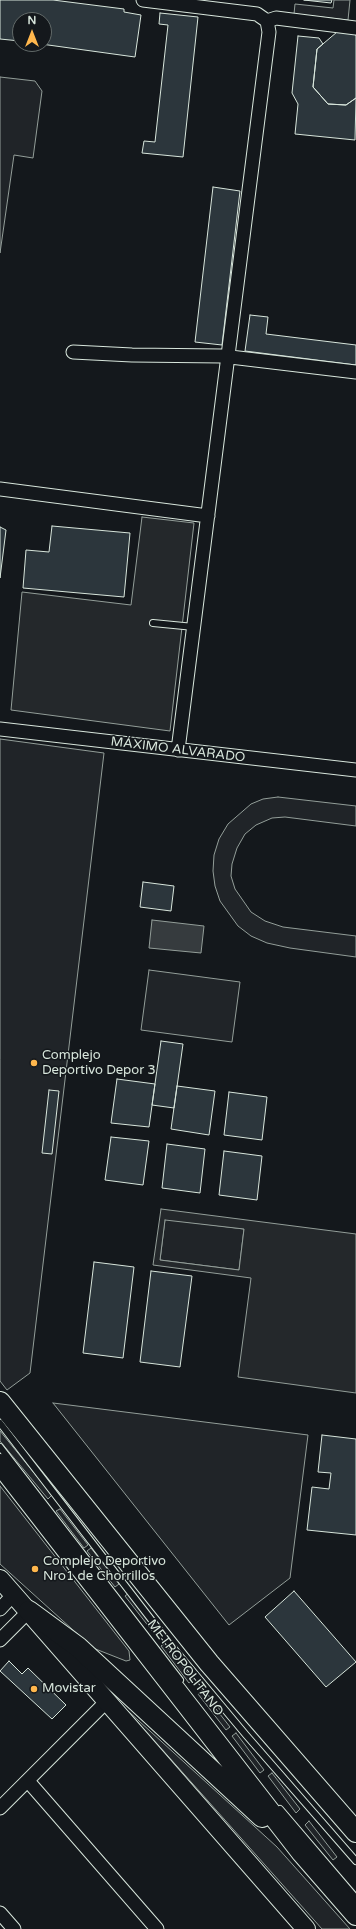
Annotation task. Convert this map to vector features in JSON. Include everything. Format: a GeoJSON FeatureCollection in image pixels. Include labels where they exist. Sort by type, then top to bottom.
{"type":"FeatureCollection","features":[{"type":"Feature","properties":{"kind":"main road"},"geometry":{"type":"LineString","coordinates":[[0,1402],[209,1663],[356,1832]]}},
{"type":"Feature","properties":{"kind":"main road"},"geometry":{"type":"LineString","coordinates":[[0,1464],[302,1853],[356,1915]]}},
{"type":"Feature","properties":{"kind":"main road"},"geometry":{"type":"LineString","coordinates":[[0,1579],[306,1929]]}},
{"type":"Feature","properties":{"kind":"main road"},"geometry":{"type":"LineString","coordinates":[[29,1611],[78,1647],[302,1853]]}},
{"type":"Feature","properties":{"kind":"street"},"geometry":{"type":"LineString","coordinates":[[143,0],[215,4],[257,14],[267,21],[269,32],[178,750]]}},
{"type":"Feature","properties":{"kind":"street"},"geometry":{"type":"LineString","coordinates":[[267,21],[276,18],[356,28]]}},
{"type":"Feature","properties":{"kind":"street"},"geometry":{"type":"LineString","coordinates":[[73,352],[228,357],[356,372]]}},
{"type":"Feature","properties":{"kind":"street"},"geometry":{"type":"LineString","coordinates":[[0,489],[208,516]]}},
{"type":"Feature","properties":{"kind":"street","name":"MÁXIMO ALVARADO"},"geometry":{"type":"LineString","coordinates":[[0,729],[356,770]]}},
{"type":"Feature","properties":{"kind":"street"},"geometry":{"type":"LineString","coordinates":[[0,1609],[13,1595]]}},
{"type":"Feature","properties":{"kind":"street"},"geometry":{"type":"LineString","coordinates":[[0,1640],[29,1611]]}},
{"type":"Feature","properties":{"kind":"street"},"geometry":{"type":"LineString","coordinates":[[0,1808],[106,1702]]}},
{"type":"Feature","properties":{"kind":"street"},"geometry":{"type":"LineString","coordinates":[[28,1781],[156,1929]]}},
{"type":"Feature","properties":{"kind":"street"},"geometry":{"type":"LineString","coordinates":[[0,1913],[14,1929]]}},
{"type":"Feature","properties":{"kind":"lane"},"geometry":{"type":"LineString","coordinates":[[153,622],[194,628]]}},
{"type":"Feature","properties":{"kind":"lane","name":"METROPOLITANO"},"geometry":{"type":"LineString","coordinates":[[0,1423],[170,1644],[246,1735],[356,1861]]}},
{"type":"Feature","properties":{"kind":"lane","name":"METROPOLITANO"},"geometry":{"type":"LineString","coordinates":[[0,1447],[183,1684]]}},
{"type":"Feature","properties":{"kind":"lane"},"geometry":{"type":"LineString","coordinates":[[277,1806],[356,1898]]}},
{"type":"Feature","properties":{"kind":"shaded area"},"geometry":{"type":"Polygon","coordinates":[[[334,0],[350,0],[348,20],[294,14],[295,4],[333,8],[334,0]]]}},
{"type":"Feature","properties":{"kind":"shaded area"},"geometry":{"type":"Polygon","coordinates":[[[0,77],[35,81],[42,91],[33,158],[14,155],[0,253],[0,77]]]}},
{"type":"Feature","properties":{"kind":"shaded area"},"geometry":{"type":"Polygon","coordinates":[[[142,517],[194,523],[170,731],[11,710],[22,592],[131,605],[142,517]]]}},
{"type":"Feature","properties":{"kind":"shaded area","name":"Complejo Deportivo Depor 3"},"geometry":{"type":"Polygon","coordinates":[[[0,739],[104,753],[30,1373],[7,1390],[0,1381],[0,739]]]}},
{"type":"Feature","properties":{"kind":"shaded area"},"geometry":{"type":"Polygon","coordinates":[[[278,797],[356,806],[356,826],[285,817],[272,818],[256,825],[245,834],[237,848],[232,864],[231,876],[235,889],[251,912],[265,921],[283,927],[356,936],[356,957],[290,948],[267,943],[251,936],[238,926],[220,901],[215,886],[213,871],[214,855],[219,839],[228,824],[251,804],[263,799],[278,797]]]}},
{"type":"Feature","properties":{"kind":"shaded area"},"geometry":{"type":"Polygon","coordinates":[[[152,920],[204,926],[201,953],[149,948],[152,920]]]}},
{"type":"Feature","properties":{"kind":"shaded area"},"geometry":{"type":"Polygon","coordinates":[[[149,970],[240,982],[232,1042],[141,1030],[149,970]]]}},
{"type":"Feature","properties":{"kind":"shaded area"},"geometry":{"type":"Polygon","coordinates":[[[161,1209],[356,1234],[356,1393],[238,1377],[251,1278],[153,1265],[161,1209]],[[165,1220],[160,1260],[239,1270],[244,1229],[165,1220]]]}},
{"type":"Feature","properties":{"kind":"shaded area"},"geometry":{"type":"Polygon","coordinates":[[[165,1219],[244,1229],[239,1270],[160,1260],[165,1219]]]}},
{"type":"Feature","properties":{"kind":"shaded area"},"geometry":{"type":"Polygon","coordinates":[[[53,1403],[308,1435],[290,1578],[229,1625],[53,1403]]]}},
{"type":"Feature","properties":{"kind":"shaded area"},"geometry":{"type":"Polygon","coordinates":[[[0,1431],[52,1495],[48,1499],[0,1441],[0,1431]]]}},
{"type":"Feature","properties":{"kind":"shaded area","name":"Complejo Deportivo Nro1 de Chorrillos"},"geometry":{"type":"Polygon","coordinates":[[[0,1486],[129,1651],[130,1660],[126,1661],[93,1648],[0,1564],[0,1486]]]}},
{"type":"Feature","properties":{"kind":"shaded area"},"geometry":{"type":"Polygon","coordinates":[[[60,1509],[88,1545],[84,1548],[56,1511],[60,1509]]]}},
{"type":"Feature","properties":{"kind":"shaded area"},"geometry":{"type":"Polygon","coordinates":[[[91,1548],[119,1584],[115,1587],[87,1551],[91,1548]]]}},
{"type":"Feature","properties":{"kind":"shaded area"},"geometry":{"type":"Polygon","coordinates":[[[129,1593],[157,1629],[153,1632],[125,1596],[129,1593]]]}},
{"type":"Feature","properties":{"kind":"shaded area"},"geometry":{"type":"Polygon","coordinates":[[[165,1643],[193,1680],[189,1683],[161,1646],[165,1643]]]}},
{"type":"Feature","properties":{"kind":"shaded area"},"geometry":{"type":"Polygon","coordinates":[[[202,1691],[230,1727],[226,1730],[198,1694],[202,1691]]]}},
{"type":"Feature","properties":{"kind":"shaded area"},"geometry":{"type":"Polygon","coordinates":[[[127,1710],[277,1847],[350,1929],[322,1929],[127,1710]]]}},
{"type":"Feature","properties":{"kind":"shaded area"},"geometry":{"type":"Polygon","coordinates":[[[236,1733],[264,1770],[260,1773],[232,1736],[236,1733]]]}},
{"type":"Feature","properties":{"kind":"shaded area"},"geometry":{"type":"Polygon","coordinates":[[[272,1773],[300,1809],[296,1813],[268,1776],[272,1773]]]}},
{"type":"Feature","properties":{"kind":"shaded area"},"geometry":{"type":"Polygon","coordinates":[[[309,1821],[337,1857],[333,1860],[305,1825],[309,1821]]]}},
{"type":"Feature","properties":{"kind":"building"},"geometry":{"type":"Polygon","coordinates":[[[0,0],[53,0],[124,9],[124,12],[141,15],[135,57],[52,46],[52,12],[12,12],[12,40],[0,39],[0,0]]]}},
{"type":"Feature","properties":{"kind":"building"},"geometry":{"type":"Polygon","coordinates":[[[304,0],[332,0],[331,3],[304,0]]]}},
{"type":"Feature","properties":{"kind":"building"},"geometry":{"type":"Polygon","coordinates":[[[160,13],[198,17],[183,157],[142,153],[144,141],[155,142],[168,25],[159,24],[160,13]]]}},
{"type":"Feature","properties":{"kind":"building"},"geometry":{"type":"Polygon","coordinates":[[[337,32],[355,34],[356,36],[356,98],[346,105],[328,104],[313,87],[317,49],[337,32]]]}},
{"type":"Feature","properties":{"kind":"building"},"geometry":{"type":"Polygon","coordinates":[[[298,36],[319,38],[323,44],[317,49],[313,87],[328,104],[346,105],[356,98],[355,140],[295,134],[298,104],[292,93],[298,36]]]}},
{"type":"Feature","properties":{"kind":"building"},"geometry":{"type":"Polygon","coordinates":[[[213,187],[240,191],[222,345],[195,342],[213,187]]]}},
{"type":"Feature","properties":{"kind":"building"},"geometry":{"type":"Polygon","coordinates":[[[250,315],[268,317],[266,334],[356,345],[356,365],[245,351],[250,315]]]}},
{"type":"Feature","properties":{"kind":"building"},"geometry":{"type":"Polygon","coordinates":[[[52,526],[130,533],[124,597],[23,588],[26,550],[49,552],[52,526]]]}},
{"type":"Feature","properties":{"kind":"building"},"geometry":{"type":"Polygon","coordinates":[[[0,527],[6,530],[0,578],[0,527]]]}},
{"type":"Feature","properties":{"kind":"building"},"geometry":{"type":"Polygon","coordinates":[[[143,882],[174,886],[171,911],[140,907],[143,882]]]}},
{"type":"Feature","properties":{"kind":"building"},"geometry":{"type":"Polygon","coordinates":[[[161,1041],[183,1044],[174,1108],[152,1105],[161,1041]]]}},
{"type":"Feature","properties":{"kind":"building"},"geometry":{"type":"Polygon","coordinates":[[[117,1079],[155,1084],[149,1127],[111,1123],[117,1079]]]}},
{"type":"Feature","properties":{"kind":"building"},"geometry":{"type":"Polygon","coordinates":[[[177,1086],[215,1091],[209,1135],[171,1129],[177,1086]]]}},
{"type":"Feature","properties":{"kind":"building"},"geometry":{"type":"Polygon","coordinates":[[[49,1090],[59,1091],[52,1154],[42,1153],[49,1090]]]}},
{"type":"Feature","properties":{"kind":"building"},"geometry":{"type":"Polygon","coordinates":[[[229,1092],[267,1097],[262,1140],[224,1135],[229,1092]]]}},
{"type":"Feature","properties":{"kind":"building"},"geometry":{"type":"Polygon","coordinates":[[[111,1137],[149,1141],[143,1185],[105,1180],[111,1137]]]}},
{"type":"Feature","properties":{"kind":"building"},"geometry":{"type":"Polygon","coordinates":[[[167,1144],[205,1149],[200,1193],[162,1188],[167,1144]]]}},
{"type":"Feature","properties":{"kind":"building"},"geometry":{"type":"Polygon","coordinates":[[[224,1151],[262,1156],[257,1200],[219,1195],[224,1151]]]}},
{"type":"Feature","properties":{"kind":"building"},"geometry":{"type":"Polygon","coordinates":[[[94,1262],[134,1267],[123,1358],[83,1353],[94,1262]]]}},
{"type":"Feature","properties":{"kind":"building"},"geometry":{"type":"Polygon","coordinates":[[[151,1271],[192,1276],[180,1367],[140,1362],[151,1271]]]}},
{"type":"Feature","properties":{"kind":"building"},"geometry":{"type":"Polygon","coordinates":[[[322,1435],[356,1439],[356,1535],[307,1530],[312,1487],[329,1489],[331,1473],[318,1472],[322,1435]]]}},
{"type":"Feature","properties":{"kind":"building"},"geometry":{"type":"Polygon","coordinates":[[[294,1591],[356,1662],[326,1687],[265,1617],[294,1591]]]}},
{"type":"Feature","properties":{"kind":"building","name":"Movistar"},"geometry":{"type":"Polygon","coordinates":[[[9,1661],[22,1674],[28,1668],[66,1705],[52,1719],[0,1671],[9,1661]]]}},
{"type":"Feature","properties":{"kind":"place","name":"Complejo Deportivo Depor 3"},"geometry":{"type":"Point","coordinates":[34,1063]}},
{"type":"Feature","properties":{"kind":"place","name":"Complejo Deportivo Nro1 de Chorrillos"},"geometry":{"type":"Point","coordinates":[35,1569]}},
{"type":"Feature","properties":{"kind":"place","name":"Movistar"},"geometry":{"type":"Point","coordinates":[34,1689]}}]}
